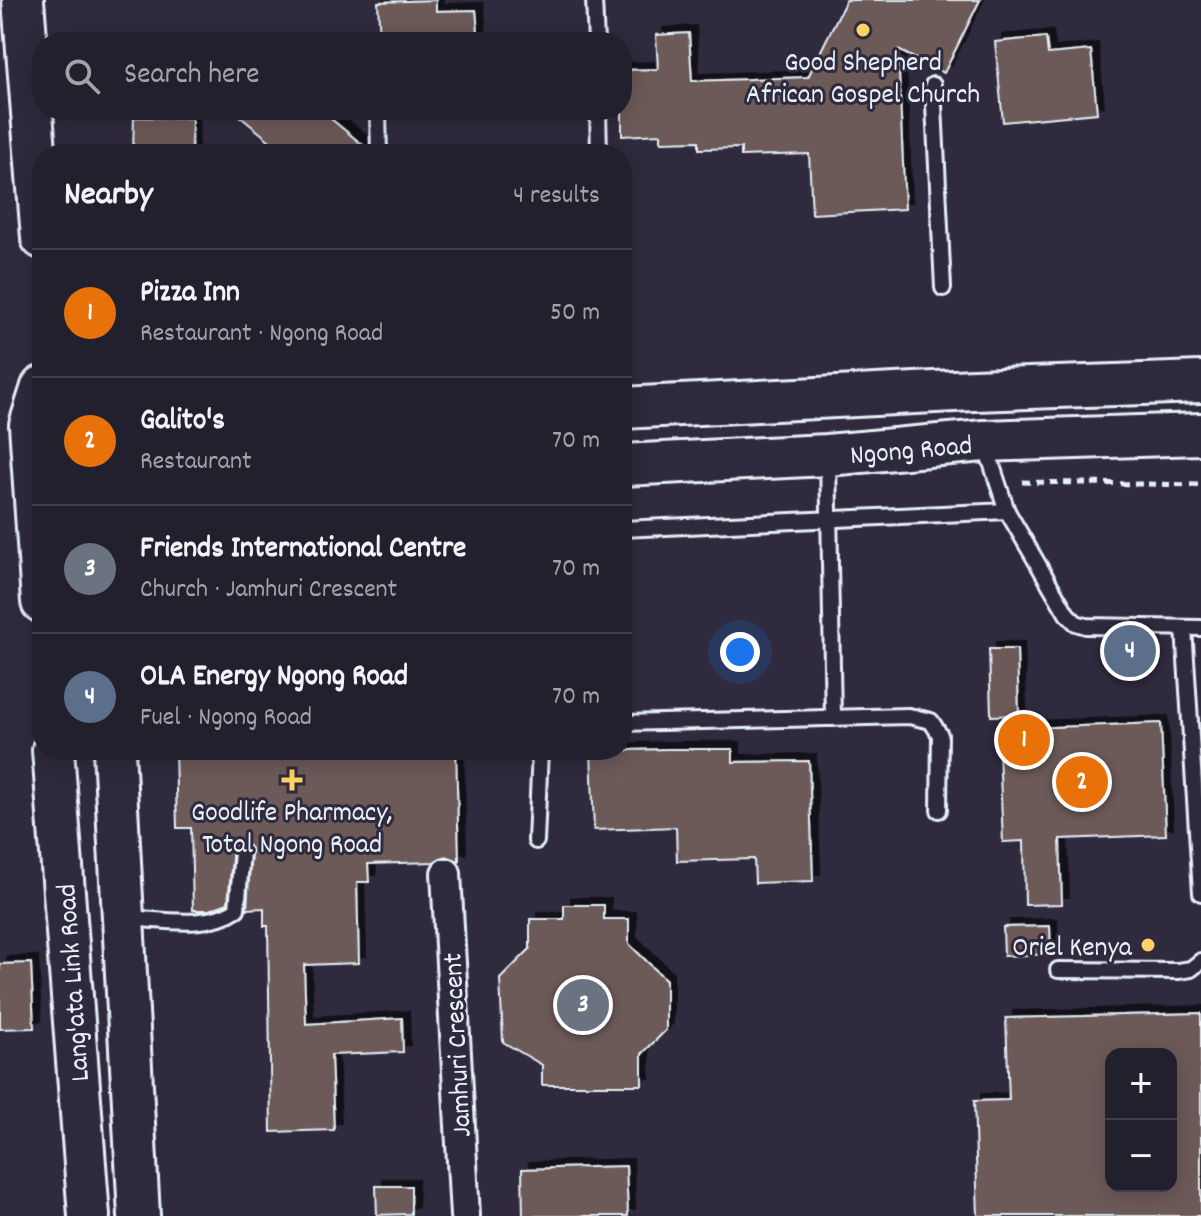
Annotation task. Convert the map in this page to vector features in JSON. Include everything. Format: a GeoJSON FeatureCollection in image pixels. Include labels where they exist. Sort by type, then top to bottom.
{"type":"FeatureCollection","features":[{"type":"Feature","properties":{"kind":"main road"},"geometry":{"type":"LineString","coordinates":[[23,0],[32,113]]}},
{"type":"Feature","properties":{"kind":"main road"},"geometry":{"type":"LineString","coordinates":[[33,120],[34,144]]}},
{"type":"Feature","properties":{"kind":"main road","name":"Ngong Road"},"geometry":{"type":"LineString","coordinates":[[632,407],[1201,382]]}},
{"type":"Feature","properties":{"kind":"main road"},"geometry":{"type":"LineString","coordinates":[[24,427],[25,490],[32,536]]}},
{"type":"Feature","properties":{"kind":"main road","name":"Ngong Road"},"geometry":{"type":"LineString","coordinates":[[632,465],[827,455],[984,441],[1201,434]]}},
{"type":"Feature","properties":{"kind":"main road","name":"Lang'ata Link Road"},"geometry":{"type":"LineString","coordinates":[[54,760],[89,1216]]}},
{"type":"Feature","properties":{"kind":"main road","name":"Lang'ata Link Road"},"geometry":{"type":"LineString","coordinates":[[115,760],[139,1216]]}},
{"type":"Feature","properties":{"kind":"street","name":"Jamhuri Crescent"},"geometry":{"type":"LineString","coordinates":[[446,873],[465,1216]]}},
{"type":"Feature","properties":{"kind":"lane"},"geometry":{"type":"LineString","coordinates":[[594,0],[596,32]]}},
{"type":"Feature","properties":{"kind":"lane"},"geometry":{"type":"LineString","coordinates":[[933,85],[943,288]]}},
{"type":"Feature","properties":{"kind":"lane"},"geometry":{"type":"LineString","coordinates":[[378,120],[379,144]]}},
{"type":"Feature","properties":{"kind":"lane"},"geometry":{"type":"LineString","coordinates":[[598,120],[599,144]]}},
{"type":"Feature","properties":{"kind":"lane"},"geometry":{"type":"LineString","coordinates":[[984,441],[1007,511],[1067,614],[1076,623],[1086,626],[1201,628]]}},
{"type":"Feature","properties":{"kind":"lane"},"geometry":{"type":"LineString","coordinates":[[827,455],[833,718]]}},
{"type":"Feature","properties":{"kind":"lane"},"geometry":{"type":"LineString","coordinates":[[632,528],[1007,511]]}},
{"type":"Feature","properties":{"kind":"lane"},"geometry":{"type":"LineString","coordinates":[[1184,628],[1201,893]]}},
{"type":"Feature","properties":{"kind":"lane"},"geometry":{"type":"LineString","coordinates":[[632,723],[909,716],[931,721],[940,735],[939,810]]}},
{"type":"Feature","properties":{"kind":"lane"},"geometry":{"type":"LineString","coordinates":[[536,841],[540,760]]}},
{"type":"Feature","properties":{"kind":"lane"},"geometry":{"type":"LineString","coordinates":[[123,918],[220,919],[237,909],[242,852]]}},
{"type":"Feature","properties":{"kind":"lane"},"geometry":{"type":"LineString","coordinates":[[1058,970],[1178,971],[1191,969],[1201,961]]}},
{"type":"Feature","properties":{"kind":"building"},"geometry":{"type":"Polygon","coordinates":[[[436,0],[436,11],[476,10],[478,32],[380,32],[378,2],[436,0]]]}},
{"type":"Feature","properties":{"kind":"building"},"geometry":{"type":"Polygon","coordinates":[[[846,0],[980,0],[944,73],[898,50],[905,209],[812,214],[809,154],[741,156],[741,148],[699,149],[699,141],[661,142],[661,134],[622,136],[622,120],[632,120],[632,70],[658,69],[656,35],[689,33],[692,81],[808,77],[846,0]]]}},
{"type":"Feature","properties":{"kind":"building"},"geometry":{"type":"Polygon","coordinates":[[[1046,37],[1048,54],[1091,50],[1097,113],[1003,122],[995,42],[1046,37]]]}},
{"type":"Feature","properties":{"kind":"building"},"geometry":{"type":"Polygon","coordinates":[[[134,120],[192,120],[191,144],[133,144],[134,120]]]}},
{"type":"Feature","properties":{"kind":"building"},"geometry":{"type":"Polygon","coordinates":[[[244,120],[332,120],[362,144],[274,144],[244,120]]]}},
{"type":"Feature","properties":{"kind":"building"},"geometry":{"type":"Polygon","coordinates":[[[989,649],[1017,649],[1019,715],[991,716],[989,649]]]}},
{"type":"Feature","properties":{"kind":"building"},"geometry":{"type":"Polygon","coordinates":[[[1161,723],[1166,835],[1060,839],[1062,904],[1025,905],[1024,841],[1003,842],[998,729],[1161,723]]]}},
{"type":"Feature","properties":{"kind":"building"},"geometry":{"type":"Polygon","coordinates":[[[733,749],[733,762],[809,761],[813,881],[755,883],[754,859],[677,861],[676,827],[594,830],[591,760],[632,760],[632,750],[733,749]]]}},
{"type":"Feature","properties":{"kind":"building"},"geometry":{"type":"Polygon","coordinates":[[[175,760],[456,760],[459,861],[446,856],[434,862],[368,864],[369,882],[357,882],[359,963],[304,965],[306,1024],[402,1018],[403,1052],[331,1055],[334,1130],[271,1132],[268,926],[264,926],[264,908],[247,909],[251,849],[244,842],[233,847],[228,903],[209,910],[193,910],[191,828],[177,828],[175,760]]]}},
{"type":"Feature","properties":{"kind":"building"},"geometry":{"type":"Polygon","coordinates":[[[564,905],[604,905],[604,919],[629,919],[629,944],[666,980],[666,1030],[642,1054],[642,1085],[542,1085],[542,1065],[503,1042],[500,979],[530,949],[530,919],[564,919],[564,905]]]}},
{"type":"Feature","properties":{"kind":"building"},"geometry":{"type":"Polygon","coordinates":[[[1050,926],[1051,954],[1004,956],[1003,927],[1050,926]]]}},
{"type":"Feature","properties":{"kind":"building"},"geometry":{"type":"Polygon","coordinates":[[[31,963],[34,1028],[0,1029],[0,964],[31,963]]]}},
{"type":"Feature","properties":{"kind":"building"},"geometry":{"type":"Polygon","coordinates":[[[1201,1013],[1201,1216],[978,1216],[974,1101],[1009,1100],[1006,1018],[1201,1013]]]}},
{"type":"Feature","properties":{"kind":"building"},"geometry":{"type":"Polygon","coordinates":[[[626,1166],[628,1216],[523,1216],[522,1169],[626,1166]]]}},
{"type":"Feature","properties":{"kind":"building"},"geometry":{"type":"Polygon","coordinates":[[[376,1186],[411,1186],[411,1214],[377,1215],[376,1186]]]}},
{"type":"Feature","properties":{"kind":"place","name":"Good Shepherd African Gospel Church"},"geometry":{"type":"Point","coordinates":[863,30]}},
{"type":"Feature","properties":{"kind":"place","name":"OLA Energy Ngong Road"},"geometry":{"type":"Point","coordinates":[1130,651]}},
{"type":"Feature","properties":{"kind":"place","name":"Pizza Inn"},"geometry":{"type":"Point","coordinates":[1024,740]}},
{"type":"Feature","properties":{"kind":"place","name":"Goodlife Pharmacy, Total Ngong Road"},"geometry":{"type":"Point","coordinates":[292,780]}},
{"type":"Feature","properties":{"kind":"place","name":"Galito's"},"geometry":{"type":"Point","coordinates":[1082,782]}},
{"type":"Feature","properties":{"kind":"place","name":"Oriel Kenya"},"geometry":{"type":"Point","coordinates":[1148,945]}},
{"type":"Feature","properties":{"kind":"place","name":"Friends International Centre"},"geometry":{"type":"Point","coordinates":[583,1005]}}]}
